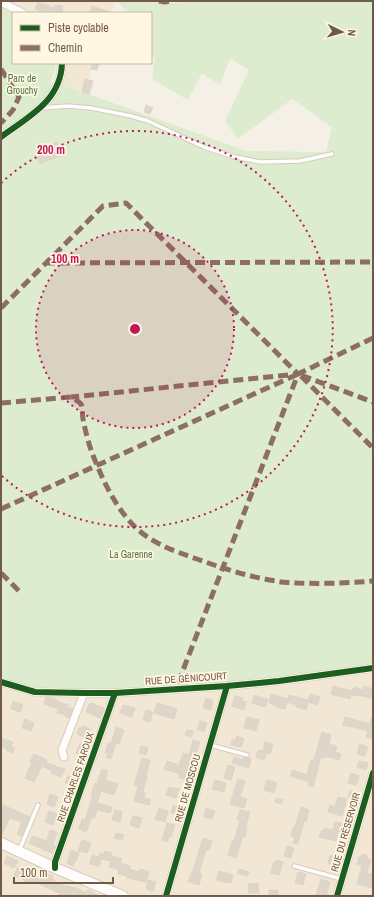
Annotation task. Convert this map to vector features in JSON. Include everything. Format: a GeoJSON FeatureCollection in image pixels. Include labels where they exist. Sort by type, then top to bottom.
{"type":"FeatureCollection","features":[{"type":"Feature","properties":{"kind":"street"},"geometry":{"type":"LineString","coordinates":[[1,2],[21,12]]}},
{"type":"Feature","properties":{"kind":"street"},"geometry":{"type":"LineString","coordinates":[[1,137],[45,104],[54,92],[60,76],[62,64]]}},
{"type":"Feature","properties":{"kind":"street","name":"RUE DE GÉNICOURT"},"geometry":{"type":"LineString","coordinates":[[1,682],[35,692],[84,694],[115,693],[279,681],[373,668]]}},
{"type":"Feature","properties":{"kind":"street","name":"RUE DE MOSCOU"},"geometry":{"type":"LineString","coordinates":[[166,896],[227,686]]}},
{"type":"Feature","properties":{"kind":"street","name":"RUE CHARLES FAROUX"},"geometry":{"type":"LineString","coordinates":[[55,868],[55,862],[115,693]]}},
{"type":"Feature","properties":{"kind":"street"},"geometry":{"type":"LineString","coordinates":[[64,757],[62,750],[84,694]]}},
{"type":"Feature","properties":{"kind":"street","name":"RUE DU RÉSERVOIR"},"geometry":{"type":"LineString","coordinates":[[337,896],[373,773]]}},
{"type":"Feature","properties":{"kind":"street"},"geometry":{"type":"LineString","coordinates":[[1,843],[55,868],[123,896]]}},
{"type":"Feature","properties":{"kind":"lane"},"geometry":{"type":"LineString","coordinates":[[39,109],[54,106],[68,106],[91,108],[131,116],[148,121],[204,147],[231,156],[260,162],[300,160],[332,154]]}},
{"type":"Feature","properties":{"kind":"lane"},"geometry":{"type":"LineString","coordinates":[[210,744],[247,755]]}},
{"type":"Feature","properties":{"kind":"lane"},"geometry":{"type":"LineString","coordinates":[[19,852],[38,805]]}},
{"type":"Feature","properties":{"kind":"lane"},"geometry":{"type":"LineString","coordinates":[[294,866],[342,879]]}},
{"type":"Feature","properties":{"kind":"shaded area"},"geometry":{"type":"Polygon","coordinates":[[[1,1],[116,1],[112,12],[17,12],[1,1]]]}},
{"type":"Feature","properties":{"kind":"shaded area"},"geometry":{"type":"Polygon","coordinates":[[[56,64],[94,64],[84,91],[58,83],[56,64]]]}},
{"type":"Feature","properties":{"kind":"shaded area"},"geometry":{"type":"Polygon","coordinates":[[[373,664],[373,896],[1,896],[1,677],[37,688],[116,689],[227,683],[373,664]]]}},
{"type":"Feature","properties":{"kind":"green space","name":"La Garenne"},"geometry":{"type":"Polygon","coordinates":[[[117,1],[178,3],[178,1],[373,1],[373,664],[227,683],[116,689],[37,688],[1,677],[1,7],[12,12],[12,64],[56,64],[50,84],[58,83],[246,151],[326,152],[332,127],[292,99],[238,139],[225,121],[249,70],[230,58],[220,85],[202,73],[188,100],[152,79],[155,58],[152,56],[152,12],[127,12],[117,1]]]}},
{"type":"Feature","properties":{"kind":"building"},"geometry":{"type":"Polygon","coordinates":[[[38,2],[54,8],[55,5],[63,6],[62,11],[64,12],[44,12],[35,9],[38,2]]]}},
{"type":"Feature","properties":{"kind":"building"},"geometry":{"type":"Polygon","coordinates":[[[92,6],[110,12],[89,12],[92,6]]]}},
{"type":"Feature","properties":{"kind":"building"},"geometry":{"type":"Polygon","coordinates":[[[92,64],[99,64],[97,70],[91,69],[92,64]]]}},
{"type":"Feature","properties":{"kind":"building"},"geometry":{"type":"Polygon","coordinates":[[[85,79],[93,81],[89,94],[82,92],[85,79]]]}},
{"type":"Feature","properties":{"kind":"building"},"geometry":{"type":"Polygon","coordinates":[[[146,105],[153,108],[150,114],[144,112],[146,105]]]}},
{"type":"Feature","properties":{"kind":"building"},"geometry":{"type":"Polygon","coordinates":[[[57,142],[62,155],[40,164],[37,157],[54,150],[52,144],[57,142]]]}},
{"type":"Feature","properties":{"kind":"building"},"geometry":{"type":"Polygon","coordinates":[[[333,686],[352,691],[354,687],[363,690],[364,686],[373,689],[373,692],[371,698],[351,695],[350,699],[331,694],[333,686]]]}},
{"type":"Feature","properties":{"kind":"building"},"geometry":{"type":"Polygon","coordinates":[[[271,694],[288,699],[285,709],[276,707],[276,705],[269,703],[271,694]]]}},
{"type":"Feature","properties":{"kind":"building"},"geometry":{"type":"Polygon","coordinates":[[[310,694],[320,697],[317,705],[308,702],[306,710],[287,702],[289,695],[308,700],[310,694]]]}},
{"type":"Feature","properties":{"kind":"building"},"geometry":{"type":"Polygon","coordinates":[[[254,695],[268,699],[265,707],[252,703],[254,695]]]}},
{"type":"Feature","properties":{"kind":"building"},"geometry":{"type":"Polygon","coordinates":[[[235,696],[243,698],[242,701],[246,702],[244,710],[232,706],[235,696]]]}},
{"type":"Feature","properties":{"kind":"building"},"geometry":{"type":"Polygon","coordinates":[[[46,697],[57,700],[73,709],[69,718],[64,714],[57,713],[58,709],[44,704],[46,697]]]}},
{"type":"Feature","properties":{"kind":"building"},"geometry":{"type":"Polygon","coordinates":[[[206,698],[213,700],[211,710],[203,708],[206,698]]]}},
{"type":"Feature","properties":{"kind":"building"},"geometry":{"type":"Polygon","coordinates":[[[13,701],[23,705],[20,712],[11,709],[13,701]]]}},
{"type":"Feature","properties":{"kind":"building"},"geometry":{"type":"Polygon","coordinates":[[[91,703],[104,708],[100,718],[86,712],[89,704],[91,703]]]}},
{"type":"Feature","properties":{"kind":"building"},"geometry":{"type":"Polygon","coordinates":[[[157,703],[177,709],[174,719],[154,713],[157,703]]]}},
{"type":"Feature","properties":{"kind":"building"},"geometry":{"type":"Polygon","coordinates":[[[123,705],[135,708],[132,717],[120,713],[123,705]]]}},
{"type":"Feature","properties":{"kind":"building"},"geometry":{"type":"Polygon","coordinates":[[[146,710],[153,712],[150,722],[143,720],[146,710]]]}},
{"type":"Feature","properties":{"kind":"building"},"geometry":{"type":"Polygon","coordinates":[[[247,717],[259,720],[256,731],[244,728],[247,717]]]}},
{"type":"Feature","properties":{"kind":"building"},"geometry":{"type":"Polygon","coordinates":[[[345,717],[370,724],[371,718],[373,718],[373,739],[366,737],[368,731],[343,725],[345,717]]]}},
{"type":"Feature","properties":{"kind":"building"},"geometry":{"type":"Polygon","coordinates":[[[25,719],[34,723],[31,731],[22,728],[25,719]]]}},
{"type":"Feature","properties":{"kind":"building"},"geometry":{"type":"Polygon","coordinates":[[[200,721],[207,723],[204,732],[197,729],[200,721]]]}},
{"type":"Feature","properties":{"kind":"building"},"geometry":{"type":"Polygon","coordinates":[[[82,726],[90,729],[86,738],[77,734],[79,728],[80,729],[82,726]]]}},
{"type":"Feature","properties":{"kind":"building"},"geometry":{"type":"Polygon","coordinates":[[[116,727],[124,730],[119,744],[116,743],[111,759],[106,757],[108,754],[105,753],[108,743],[111,744],[116,727]]]}},
{"type":"Feature","properties":{"kind":"building"},"geometry":{"type":"Polygon","coordinates":[[[187,730],[193,731],[192,737],[185,735],[187,730]]]}},
{"type":"Feature","properties":{"kind":"building"},"geometry":{"type":"Polygon","coordinates":[[[322,732],[331,735],[329,744],[337,746],[335,752],[341,754],[339,760],[325,756],[325,758],[321,757],[313,787],[308,785],[309,782],[291,776],[292,770],[307,775],[311,760],[314,760],[322,732]]]}},
{"type":"Feature","properties":{"kind":"building"},"geometry":{"type":"Polygon","coordinates":[[[237,736],[244,739],[241,747],[231,745],[232,740],[235,740],[237,736]]]}},
{"type":"Feature","properties":{"kind":"building"},"geometry":{"type":"Polygon","coordinates":[[[1,738],[13,742],[11,746],[15,748],[13,753],[1,747],[1,738]]]}},
{"type":"Feature","properties":{"kind":"building"},"geometry":{"type":"Polygon","coordinates":[[[193,740],[200,742],[195,757],[189,755],[193,740]]]}},
{"type":"Feature","properties":{"kind":"building"},"geometry":{"type":"Polygon","coordinates":[[[265,742],[273,744],[270,754],[266,753],[264,760],[256,757],[258,750],[263,751],[265,742]]]}},
{"type":"Feature","properties":{"kind":"building"},"geometry":{"type":"Polygon","coordinates":[[[80,743],[88,746],[84,756],[76,753],[80,743]]]}},
{"type":"Feature","properties":{"kind":"building"},"geometry":{"type":"Polygon","coordinates":[[[360,744],[368,747],[365,756],[357,754],[360,744]]]}},
{"type":"Feature","properties":{"kind":"building"},"geometry":{"type":"Polygon","coordinates":[[[141,746],[148,748],[146,755],[139,753],[141,746]]]}},
{"type":"Feature","properties":{"kind":"building"},"geometry":{"type":"Polygon","coordinates":[[[183,753],[192,756],[187,780],[179,778],[180,774],[164,769],[167,761],[179,765],[183,753]]]}},
{"type":"Feature","properties":{"kind":"building"},"geometry":{"type":"Polygon","coordinates":[[[34,754],[47,760],[46,763],[65,769],[61,777],[51,773],[52,771],[42,766],[34,782],[25,778],[34,754]]]}},
{"type":"Feature","properties":{"kind":"building"},"geometry":{"type":"Polygon","coordinates":[[[234,757],[243,760],[244,757],[251,759],[249,768],[232,763],[234,757]]]}},
{"type":"Feature","properties":{"kind":"building"},"geometry":{"type":"Polygon","coordinates":[[[142,758],[150,760],[143,791],[145,792],[144,798],[150,799],[149,805],[134,801],[138,786],[134,785],[142,758]]]}},
{"type":"Feature","properties":{"kind":"building"},"geometry":{"type":"Polygon","coordinates":[[[359,761],[368,763],[366,770],[357,767],[359,761]]]}},
{"type":"Feature","properties":{"kind":"building"},"geometry":{"type":"Polygon","coordinates":[[[228,765],[235,767],[231,780],[224,778],[228,765]]]}},
{"type":"Feature","properties":{"kind":"building"},"geometry":{"type":"Polygon","coordinates":[[[102,769],[108,771],[105,780],[118,784],[114,795],[101,791],[97,803],[112,807],[110,813],[97,810],[95,818],[92,817],[86,832],[79,829],[82,819],[85,820],[93,796],[91,795],[95,783],[97,784],[102,769]]]}},
{"type":"Feature","properties":{"kind":"building"},"geometry":{"type":"Polygon","coordinates":[[[351,773],[359,776],[356,785],[348,783],[351,773]]]}},
{"type":"Feature","properties":{"kind":"building"},"geometry":{"type":"Polygon","coordinates":[[[68,776],[78,779],[75,787],[65,783],[68,776]]]}},
{"type":"Feature","properties":{"kind":"building"},"geometry":{"type":"Polygon","coordinates":[[[238,779],[245,781],[240,797],[247,799],[244,808],[230,804],[238,779]]]}},
{"type":"Feature","properties":{"kind":"building"},"geometry":{"type":"Polygon","coordinates":[[[215,780],[226,783],[224,792],[212,789],[215,780]]]}},
{"type":"Feature","properties":{"kind":"building"},"geometry":{"type":"Polygon","coordinates":[[[267,780],[277,783],[274,793],[264,790],[267,780]]]}},
{"type":"Feature","properties":{"kind":"building"},"geometry":{"type":"Polygon","coordinates":[[[169,787],[179,789],[176,798],[166,795],[169,787]]]}},
{"type":"Feature","properties":{"kind":"building"},"geometry":{"type":"Polygon","coordinates":[[[350,791],[355,793],[353,799],[348,797],[350,791]]]}},
{"type":"Feature","properties":{"kind":"building"},"geometry":{"type":"Polygon","coordinates":[[[50,794],[58,797],[54,807],[47,804],[50,794]]]}},
{"type":"Feature","properties":{"kind":"building"},"geometry":{"type":"Polygon","coordinates":[[[338,797],[347,799],[342,816],[328,812],[330,805],[335,807],[338,797]]]}},
{"type":"Feature","properties":{"kind":"building"},"geometry":{"type":"Polygon","coordinates":[[[276,798],[283,800],[281,804],[275,802],[276,798]]]}},
{"type":"Feature","properties":{"kind":"building"},"geometry":{"type":"Polygon","coordinates":[[[1,804],[30,817],[22,836],[17,834],[22,822],[10,818],[1,836],[1,804]]]}},
{"type":"Feature","properties":{"kind":"building"},"geometry":{"type":"Polygon","coordinates":[[[173,805],[181,807],[179,815],[171,813],[173,805]]]}},
{"type":"Feature","properties":{"kind":"building"},"geometry":{"type":"Polygon","coordinates":[[[301,807],[309,810],[306,822],[304,821],[298,844],[293,843],[295,837],[291,836],[301,807]]]}},
{"type":"Feature","properties":{"kind":"building"},"geometry":{"type":"Polygon","coordinates":[[[159,808],[168,811],[165,822],[155,819],[159,808]]]}},
{"type":"Feature","properties":{"kind":"building"},"geometry":{"type":"Polygon","coordinates":[[[206,808],[215,811],[212,819],[204,817],[206,808]]]}},
{"type":"Feature","properties":{"kind":"building"},"geometry":{"type":"Polygon","coordinates":[[[115,810],[122,812],[120,822],[112,820],[115,810]]]}},
{"type":"Feature","properties":{"kind":"building"},"geometry":{"type":"Polygon","coordinates":[[[240,810],[250,812],[245,828],[247,828],[245,837],[243,836],[236,858],[228,855],[240,820],[237,819],[240,810]]]}},
{"type":"Feature","properties":{"kind":"building"},"geometry":{"type":"Polygon","coordinates":[[[49,811],[57,814],[53,825],[45,822],[49,811]]]}},
{"type":"Feature","properties":{"kind":"building"},"geometry":{"type":"Polygon","coordinates":[[[133,816],[142,818],[139,828],[130,825],[133,816]]]}},
{"type":"Feature","properties":{"kind":"building"},"geometry":{"type":"Polygon","coordinates":[[[335,822],[345,824],[342,832],[338,831],[336,841],[319,837],[324,828],[333,830],[335,822]]]}},
{"type":"Feature","properties":{"kind":"building"},"geometry":{"type":"Polygon","coordinates":[[[167,823],[175,825],[171,837],[169,837],[167,842],[162,840],[167,823]]]}},
{"type":"Feature","properties":{"kind":"building"},"geometry":{"type":"Polygon","coordinates":[[[50,830],[57,832],[53,845],[55,846],[52,853],[29,843],[32,836],[47,841],[50,830]]]}},
{"type":"Feature","properties":{"kind":"building"},"geometry":{"type":"Polygon","coordinates":[[[116,833],[124,835],[122,840],[114,838],[116,833]]]}},
{"type":"Feature","properties":{"kind":"building"},"geometry":{"type":"Polygon","coordinates":[[[203,838],[212,841],[209,850],[206,849],[199,873],[202,874],[199,885],[188,882],[203,838]]]}},
{"type":"Feature","properties":{"kind":"building"},"geometry":{"type":"Polygon","coordinates":[[[82,840],[91,843],[87,853],[78,851],[82,840]]]}},
{"type":"Feature","properties":{"kind":"building"},"geometry":{"type":"Polygon","coordinates":[[[287,846],[294,848],[291,858],[284,856],[287,846]]]}},
{"type":"Feature","properties":{"kind":"building"},"geometry":{"type":"Polygon","coordinates":[[[71,850],[79,853],[73,866],[67,863],[71,850]]]}},
{"type":"Feature","properties":{"kind":"building"},"geometry":{"type":"Polygon","coordinates":[[[105,851],[112,853],[111,856],[122,859],[120,863],[130,866],[129,869],[139,872],[140,869],[149,872],[146,882],[127,878],[127,876],[118,874],[119,870],[109,867],[111,861],[101,859],[99,866],[90,864],[92,855],[98,857],[100,853],[104,854],[105,851]]]}},
{"type":"Feature","properties":{"kind":"building"},"geometry":{"type":"Polygon","coordinates":[[[362,854],[368,856],[367,859],[371,860],[367,873],[373,874],[373,888],[357,884],[362,865],[357,864],[359,857],[361,858],[362,854]]]}},
{"type":"Feature","properties":{"kind":"building"},"geometry":{"type":"Polygon","coordinates":[[[330,855],[341,859],[339,866],[328,863],[330,855]]]}},
{"type":"Feature","properties":{"kind":"building"},"geometry":{"type":"Polygon","coordinates":[[[7,856],[18,861],[14,868],[4,863],[7,856]]]}},
{"type":"Feature","properties":{"kind":"building"},"geometry":{"type":"Polygon","coordinates":[[[276,860],[283,862],[279,875],[271,873],[276,860]]]}},
{"type":"Feature","properties":{"kind":"building"},"geometry":{"type":"Polygon","coordinates":[[[18,867],[39,878],[42,872],[45,874],[45,872],[53,876],[52,879],[55,880],[54,882],[67,887],[74,887],[86,893],[88,890],[100,896],[75,896],[71,894],[70,896],[63,896],[33,881],[31,884],[14,875],[18,867]]]}},
{"type":"Feature","properties":{"kind":"building"},"geometry":{"type":"Polygon","coordinates":[[[239,869],[249,872],[247,876],[238,873],[239,869]]]}},
{"type":"Feature","properties":{"kind":"building"},"geometry":{"type":"Polygon","coordinates":[[[219,871],[233,875],[231,883],[216,880],[219,871]]]}},
{"type":"Feature","properties":{"kind":"building"},"geometry":{"type":"Polygon","coordinates":[[[298,872],[306,874],[303,885],[295,883],[298,872]]]}},
{"type":"Feature","properties":{"kind":"building"},"geometry":{"type":"Polygon","coordinates":[[[321,879],[330,882],[326,896],[316,896],[321,879]]]}},
{"type":"Feature","properties":{"kind":"building"},"geometry":{"type":"Polygon","coordinates":[[[148,880],[156,882],[153,891],[146,889],[148,880]]]}},
{"type":"Feature","properties":{"kind":"building"},"geometry":{"type":"Polygon","coordinates":[[[258,883],[259,893],[249,893],[248,884],[258,883]]]}},
{"type":"Feature","properties":{"kind":"building"},"geometry":{"type":"Polygon","coordinates":[[[269,890],[278,890],[279,896],[269,896],[269,890]]]}},
{"type":"Feature","properties":{"kind":"marked path"},"geometry":{"type":"LineString","coordinates":[[159,1],[170,1]]}},
{"type":"Feature","properties":{"kind":"marked path"},"geometry":{"type":"LineString","coordinates":[[1,69],[19,97],[13,110],[1,123]]}},
{"type":"Feature","properties":{"kind":"marked path"},"geometry":{"type":"LineString","coordinates":[[1,308],[103,206],[126,203],[298,374],[71,397]]}},
{"type":"Feature","properties":{"kind":"marked path"},"geometry":{"type":"LineString","coordinates":[[45,263],[373,262]]}},
{"type":"Feature","properties":{"kind":"marked path"},"geometry":{"type":"LineString","coordinates":[[178,683],[298,374],[373,338]]}},
{"type":"Feature","properties":{"kind":"marked path"},"geometry":{"type":"LineString","coordinates":[[1,509],[298,374],[373,402]]}},
{"type":"Feature","properties":{"kind":"marked path"},"geometry":{"type":"LineString","coordinates":[[301,376],[373,448]]}},
{"type":"Feature","properties":{"kind":"marked path"},"geometry":{"type":"LineString","coordinates":[[1,403],[71,397],[80,403],[82,406],[84,425],[92,454],[104,482],[113,498],[135,527],[149,538],[164,546],[226,569],[279,582],[345,583],[373,581]]}},
{"type":"Feature","properties":{"kind":"marked path"},"geometry":{"type":"LineString","coordinates":[[1,573],[22,594]]}},
{"type":"Feature","properties":{"kind":"cycle path"},"geometry":{"type":"LineString","coordinates":[[1,137],[32,115],[49,98],[56,88],[62,64]]}},
{"type":"Feature","properties":{"kind":"cycle path"},"geometry":{"type":"LineString","coordinates":[[1,682],[35,692],[115,693],[279,681],[373,668]]}},
{"type":"Feature","properties":{"kind":"cycle path"},"geometry":{"type":"LineString","coordinates":[[166,896],[227,686]]}},
{"type":"Feature","properties":{"kind":"cycle path"},"geometry":{"type":"LineString","coordinates":[[55,868],[55,862],[115,693]]}},
{"type":"Feature","properties":{"kind":"cycle path"},"geometry":{"type":"LineString","coordinates":[[337,896],[373,773]]}},
{"type":"Feature","properties":{"kind":"park label","name":"Parc de Grouchy"},"geometry":{"type":"Point","coordinates":[22,84]}}]}
